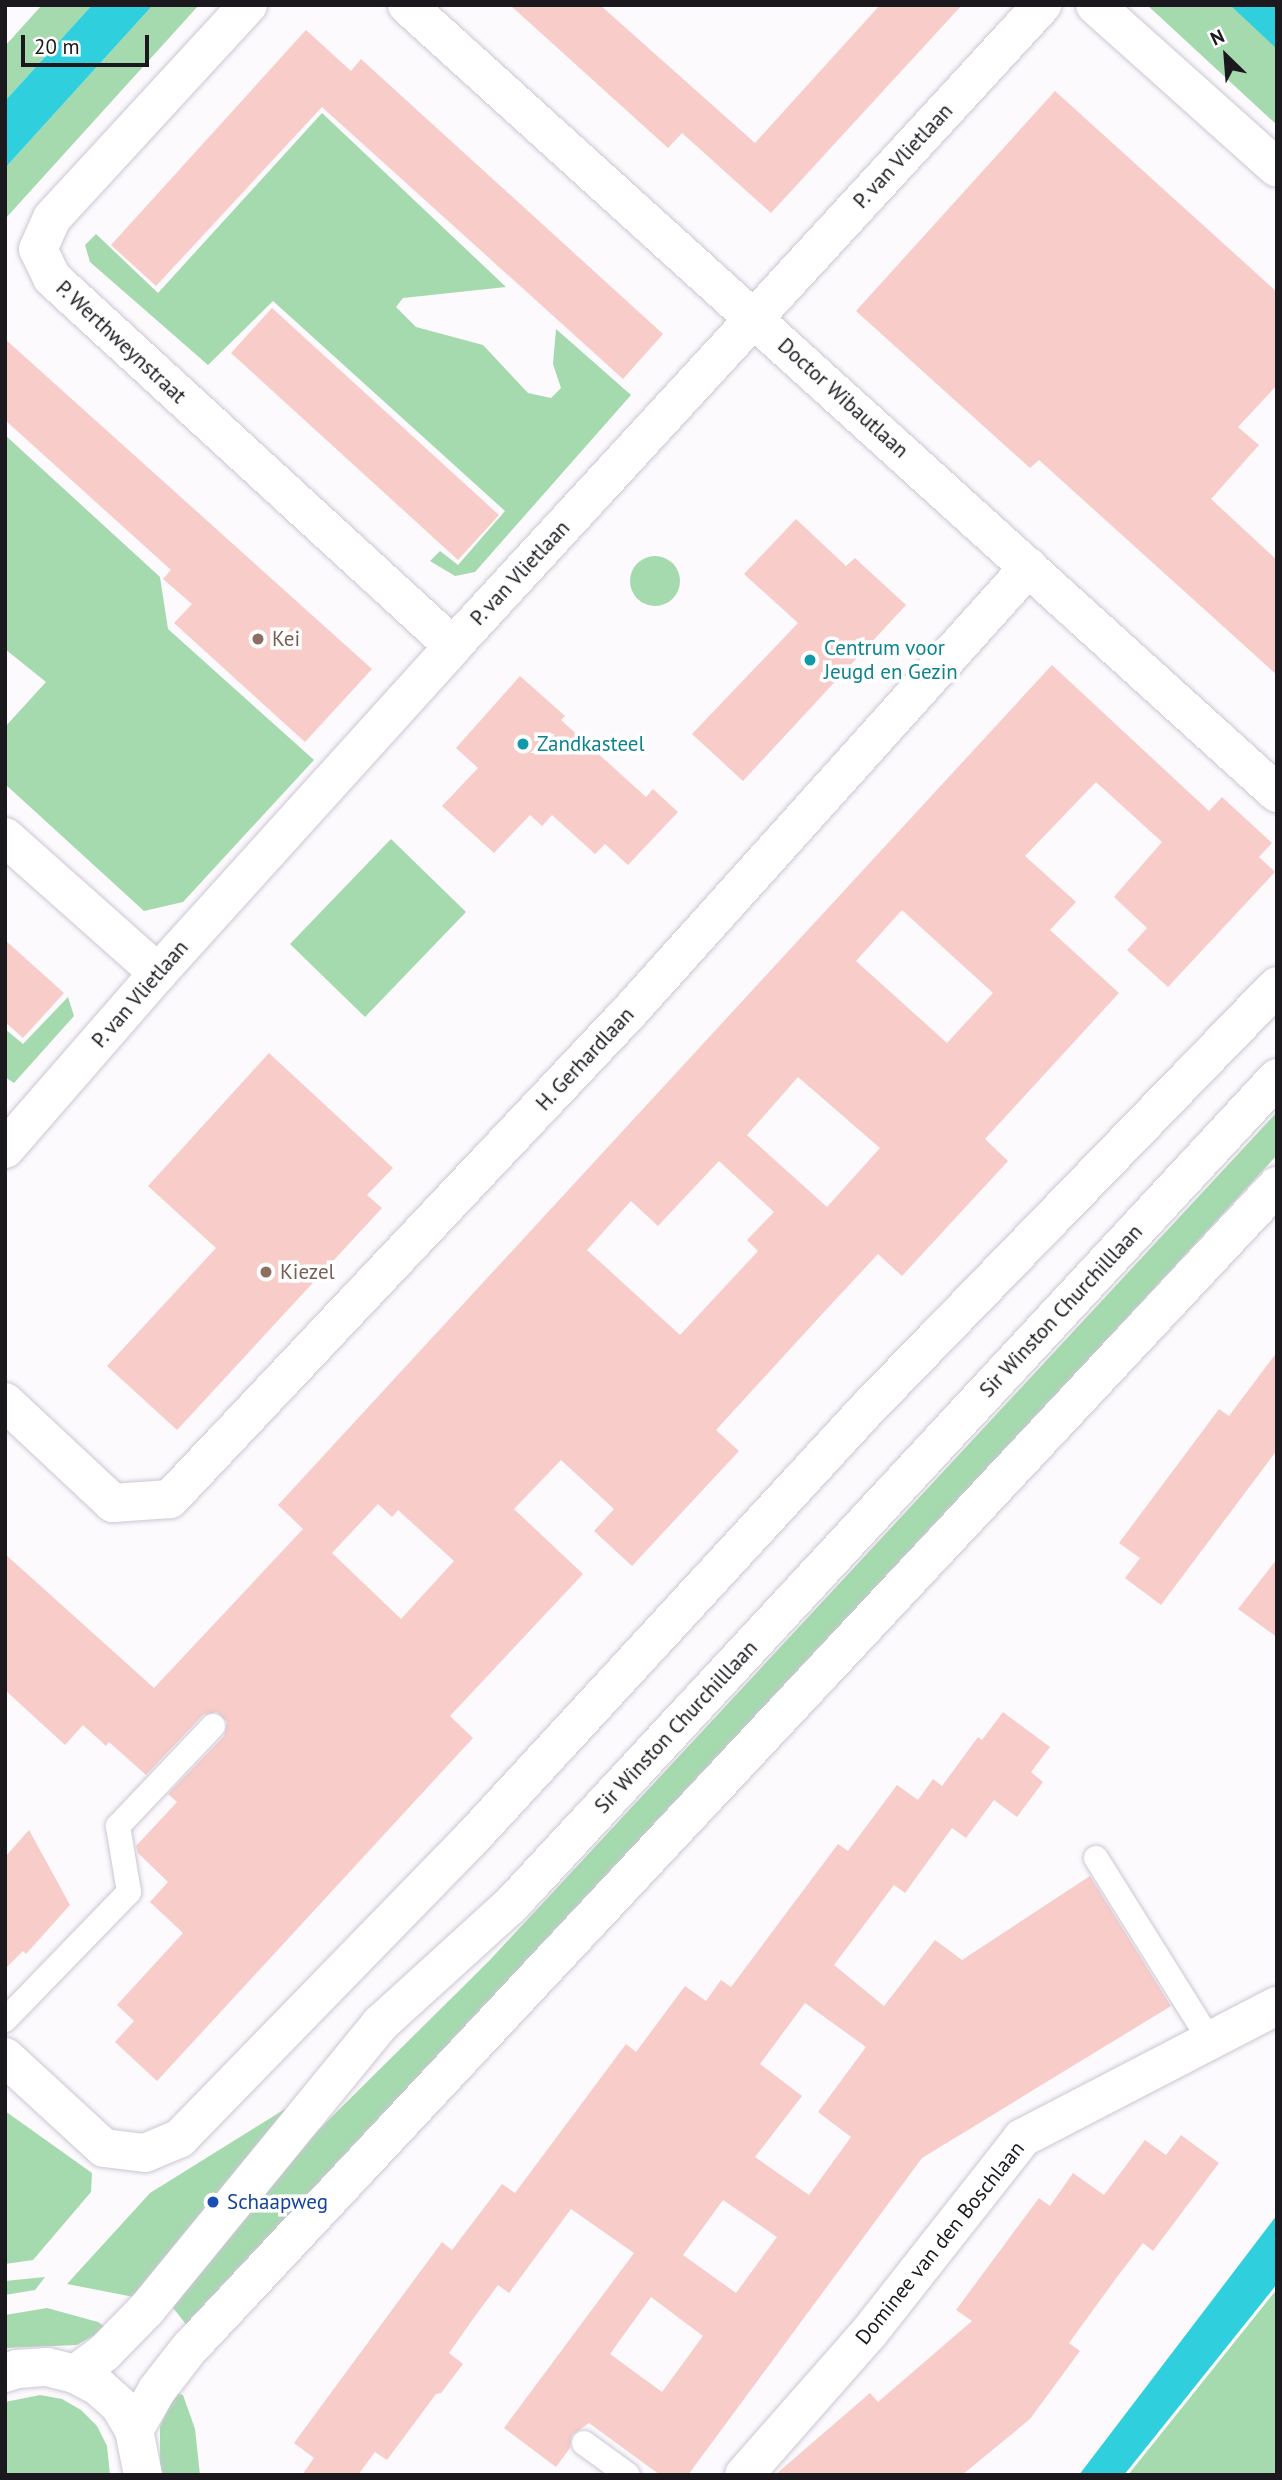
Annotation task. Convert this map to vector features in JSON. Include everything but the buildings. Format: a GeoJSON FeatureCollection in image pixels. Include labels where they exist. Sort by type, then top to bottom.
{"type":"FeatureCollection","features":[{"type":"Feature","properties":{"kind":"street","name":"P. Werthweynstraat"},"geometry":{"type":"LineString","coordinates":[[248,5],[52,218],[38,249],[52,278],[453,646]]}},
{"type":"Feature","properties":{"kind":"street","name":"Doctor Wibautlaan"},"geometry":{"type":"LineString","coordinates":[[407,5],[755,317],[1277,793]]}},
{"type":"Feature","properties":{"kind":"street","name":"P. van Vlietlaan"},"geometry":{"type":"LineString","coordinates":[[5,1149],[158,973],[453,646],[1042,5]]}},
{"type":"Feature","properties":{"kind":"street"},"geometry":{"type":"LineString","coordinates":[[1095,5],[1277,168]]}},
{"type":"Feature","properties":{"kind":"street","name":"H. Gerhardlaan"},"geometry":{"type":"LineString","coordinates":[[5,1402],[113,1503],[170,1499],[632,1009],[1029,567]]}},
{"type":"Feature","properties":{"kind":"street"},"geometry":{"type":"LineString","coordinates":[[5,837],[158,973]]}},
{"type":"Feature","properties":{"kind":"street"},"geometry":{"type":"LineString","coordinates":[[5,2057],[104,2148],[145,2153],[180,2138],[461,1849],[867,1409],[1277,986]]}},
{"type":"Feature","properties":{"kind":"street","name":"Sir Winston Churchilllaan"},"geometry":{"type":"LineString","coordinates":[[75,2374],[104,2353],[146,2310],[380,2024],[511,1905],[1277,1078]]}},
{"type":"Feature","properties":{"kind":"street"},"geometry":{"type":"LineString","coordinates":[[134,2430],[157,2390],[188,2350],[1277,1186]]}},
{"type":"Feature","properties":{"kind":"street","name":"Dominee van den Boschlaan"},"geometry":{"type":"LineString","coordinates":[[744,2475],[868,2334],[1023,2138],[1277,2006]]}},
{"type":"Feature","properties":{"kind":"street"},"geometry":{"type":"LineString","coordinates":[[5,2373],[17,2369],[47,2367],[75,2374],[99,2387],[120,2406],[134,2430],[143,2475]]}},
{"type":"Feature","properties":{"kind":"lane"},"geometry":{"type":"LineString","coordinates":[[5,2020],[130,1892],[118,1826],[212,1726]]}},
{"type":"Feature","properties":{"kind":"lane"},"geometry":{"type":"LineString","coordinates":[[1096,1858],[1209,2039]]}},
{"type":"Feature","properties":{"kind":"lane"},"geometry":{"type":"LineString","coordinates":[[584,2443],[628,2475]]}},
{"type":"Feature","properties":{"kind":"green space"},"geometry":{"type":"Polygon","coordinates":[[[42,5],[92,5],[5,101],[5,46],[42,5]]]}},
{"type":"Feature","properties":{"kind":"green space"},"geometry":{"type":"Polygon","coordinates":[[[153,5],[199,5],[5,219],[5,168],[153,5]]]}},
{"type":"Feature","properties":{"kind":"green space"},"geometry":{"type":"Polygon","coordinates":[[[1147,5],[1277,5],[1277,125],[1159,16],[1147,5]]]}},
{"type":"Feature","properties":{"kind":"green space"},"geometry":{"type":"Polygon","coordinates":[[[322,113],[506,287],[403,298],[396,307],[416,327],[483,345],[528,393],[551,398],[561,388],[553,364],[556,329],[631,395],[475,572],[455,576],[430,561],[440,551],[458,565],[505,511],[273,301],[208,365],[90,262],[85,245],[96,234],[158,293],[322,113]]]}},
{"type":"Feature","properties":{"kind":"green space"},"geometry":{"type":"Polygon","coordinates":[[[5,435],[160,577],[168,629],[314,760],[183,902],[144,911],[5,784],[5,727],[46,682],[5,649],[5,435]]]}},
{"type":"Feature","properties":{"kind":"green space"},"geometry":{"type":"Polygon","coordinates":[[[655,556],[673,563],[680,581],[673,599],[655,606],[637,599],[630,581],[637,563],[655,556]]]}},
{"type":"Feature","properties":{"kind":"green space"},"geometry":{"type":"Polygon","coordinates":[[[391,839],[466,912],[365,1017],[290,944],[391,839]]]}},
{"type":"Feature","properties":{"kind":"green space"},"geometry":{"type":"Polygon","coordinates":[[[68,997],[74,1016],[14,1083],[5,1077],[5,1029],[23,1044],[68,997]]]}},
{"type":"Feature","properties":{"kind":"green space"},"geometry":{"type":"Polygon","coordinates":[[[1277,1112],[1277,1155],[194,2330],[185,2323],[170,2304],[273,2175],[488,1962],[1277,1112]]]}},
{"type":"Feature","properties":{"kind":"green space"},"geometry":{"type":"Polygon","coordinates":[[[314,2091],[134,2297],[67,2284],[150,2193],[314,2091]]]}},
{"type":"Feature","properties":{"kind":"green space"},"geometry":{"type":"Polygon","coordinates":[[[5,2111],[92,2173],[91,2192],[33,2260],[5,2264],[5,2111]]]}},
{"type":"Feature","properties":{"kind":"green space"},"geometry":{"type":"Polygon","coordinates":[[[45,2277],[35,2290],[5,2295],[5,2281],[45,2277]]]}},
{"type":"Feature","properties":{"kind":"green space"},"geometry":{"type":"Polygon","coordinates":[[[1277,2289],[1277,2475],[1128,2475],[1277,2289]]]}},
{"type":"Feature","properties":{"kind":"green space"},"geometry":{"type":"Polygon","coordinates":[[[47,2308],[98,2322],[107,2328],[77,2345],[5,2348],[5,2315],[47,2308]]]}},
{"type":"Feature","properties":{"kind":"green space"},"geometry":{"type":"Polygon","coordinates":[[[176,2393],[183,2395],[195,2429],[200,2475],[160,2475],[160,2426],[176,2393]]]}},
{"type":"Feature","properties":{"kind":"green space"},"geometry":{"type":"Polygon","coordinates":[[[40,2395],[62,2399],[81,2410],[97,2426],[107,2446],[110,2475],[5,2475],[5,2402],[40,2395]]]}},
{"type":"Feature","properties":{"kind":"water"},"geometry":{"type":"Polygon","coordinates":[[[92,5],[153,5],[5,168],[5,101],[92,5]]]}},
{"type":"Feature","properties":{"kind":"water"},"geometry":{"type":"Polygon","coordinates":[[[1230,5],[1277,5],[1277,49],[1230,5]]]}},
{"type":"Feature","properties":{"kind":"water"},"geometry":{"type":"Polygon","coordinates":[[[1277,2215],[1277,2284],[1124,2475],[1079,2475],[1277,2215]]]}},
{"type":"Feature","properties":{"kind":"place","name":"Kei"},"geometry":{"type":"Point","coordinates":[258,639]}},
{"type":"Feature","properties":{"kind":"place","name":"Centrum voor Jeugd en Gezin"},"geometry":{"type":"Point","coordinates":[810,660]}},
{"type":"Feature","properties":{"kind":"place","name":"Zandkasteel"},"geometry":{"type":"Point","coordinates":[523,744]}},
{"type":"Feature","properties":{"kind":"place","name":"Kiezel"},"geometry":{"type":"Point","coordinates":[266,1272]}},
{"type":"Feature","properties":{"kind":"place","name":"Schaapweg"},"geometry":{"type":"Point","coordinates":[213,2202]}}]}
